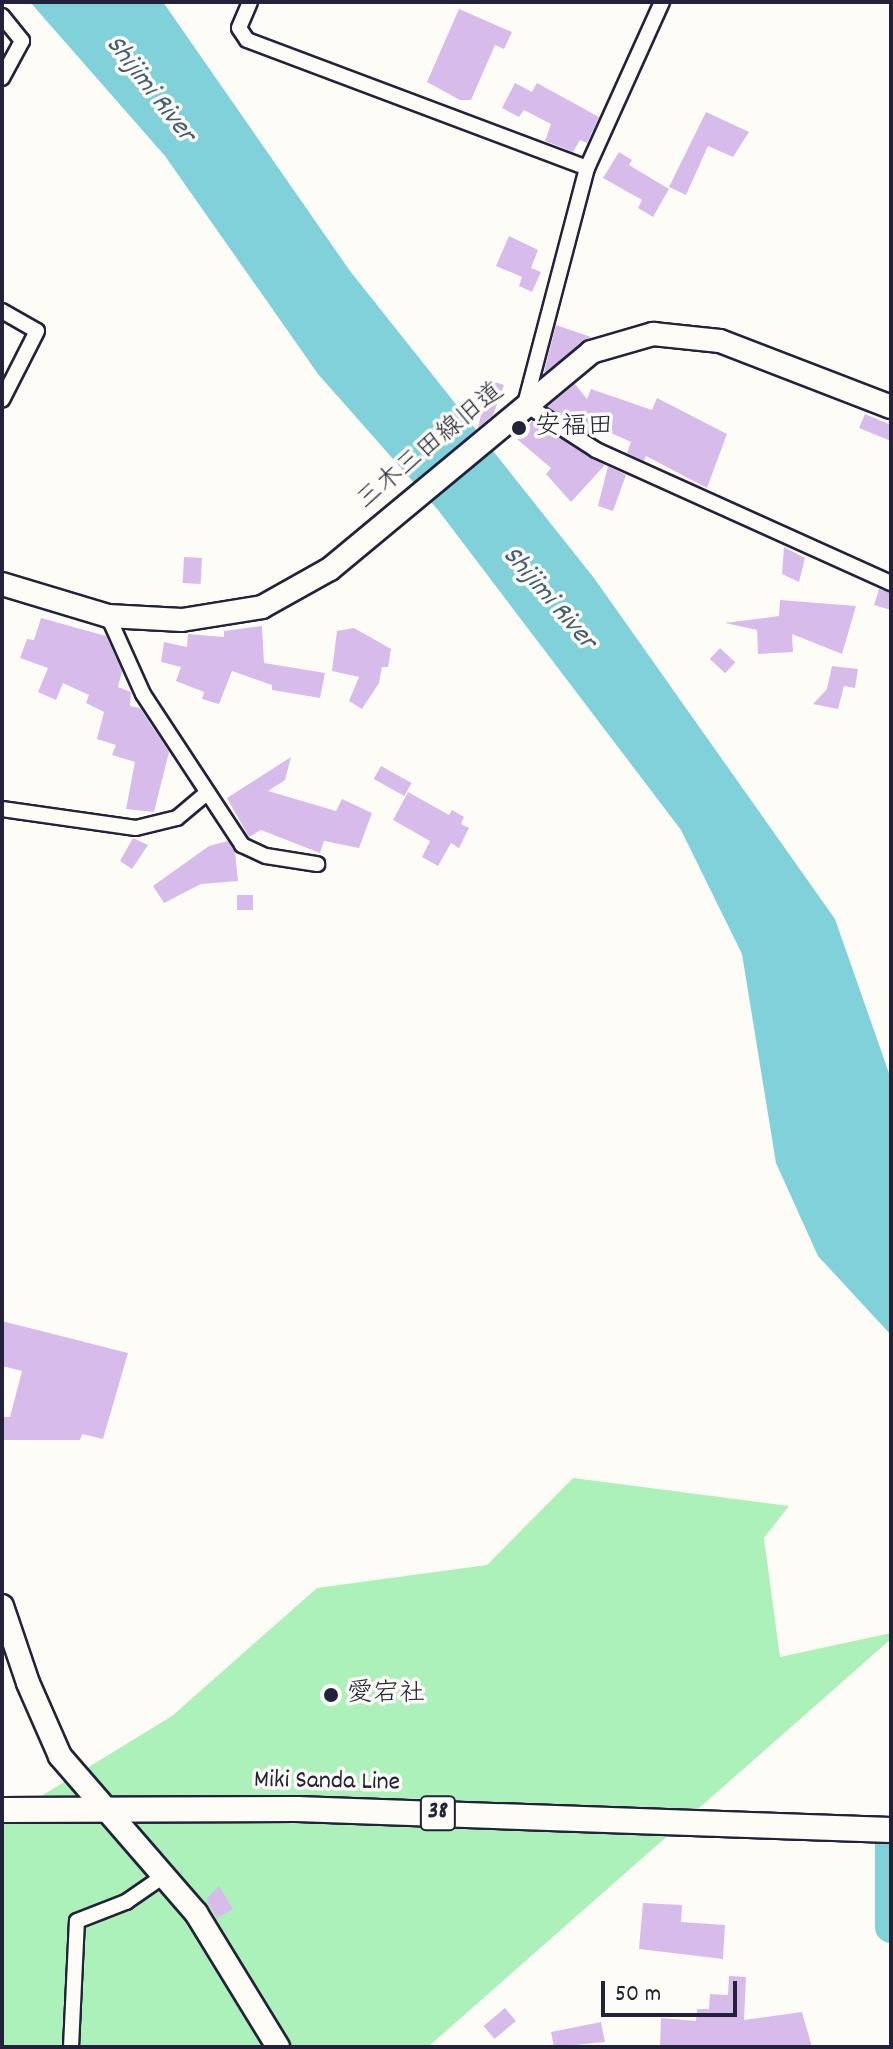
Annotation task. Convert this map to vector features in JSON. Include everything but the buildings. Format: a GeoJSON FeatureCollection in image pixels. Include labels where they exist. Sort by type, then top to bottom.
{"type":"FeatureCollection","features":[{"type":"Feature","properties":{"kind":"main road","name":"Miki Sanda Line"},"geometry":{"type":"LineString","coordinates":[[2,1810],[297,1809],[882,1829]]}},
{"type":"Feature","properties":{"kind":"street"},"geometry":{"type":"LineString","coordinates":[[250,2],[239,28],[247,40],[587,168]]}},
{"type":"Feature","properties":{"kind":"street"},"geometry":{"type":"LineString","coordinates":[[662,2],[587,168],[525,404],[596,450],[891,583]]}},
{"type":"Feature","properties":{"kind":"street"},"geometry":{"type":"LineString","coordinates":[[2,16],[22,41],[2,78]]}},
{"type":"Feature","properties":{"kind":"street"},"geometry":{"type":"LineString","coordinates":[[2,311],[37,331],[2,400]]}},
{"type":"Feature","properties":{"kind":"street","name":"三木三田線旧道"},"geometry":{"type":"LineString","coordinates":[[2,584],[108,616],[182,620],[262,607],[330,569],[591,352],[653,334],[720,341],[891,407]]}},
{"type":"Feature","properties":{"kind":"street"},"geometry":{"type":"LineString","coordinates":[[108,616],[143,694],[242,845],[266,856],[317,864]]}},
{"type":"Feature","properties":{"kind":"street"},"geometry":{"type":"LineString","coordinates":[[2,809],[136,828],[177,818],[207,793]]}},
{"type":"Feature","properties":{"kind":"street"},"geometry":{"type":"LineString","coordinates":[[2,1606],[28,1683],[60,1756],[196,1913],[278,2047]]}},
{"type":"Feature","properties":{"kind":"street"},"geometry":{"type":"LineString","coordinates":[[71,2047],[77,1921],[126,1902],[162,1877]]}},
{"type":"Feature","properties":{"kind":"green space"},"geometry":{"type":"Polygon","coordinates":[[[573,1478],[789,1506],[764,1538],[780,1657],[891,1633],[891,1639],[428,2047],[2,2047],[2,1820],[172,1716],[317,1588],[487,1565],[573,1478]]]}},
{"type":"Feature","properties":{"kind":"water","name":"Shijimi River"},"geometry":{"type":"Polygon","coordinates":[[[30,2],[163,2],[350,271],[594,578],[835,919],[891,1079],[891,1335],[818,1256],[776,1163],[742,954],[681,830],[438,510],[318,374],[165,156],[30,2]]]}},
{"type":"Feature","properties":{"kind":"waterway"},"geometry":{"type":"LineString","coordinates":[[891,1841],[891,1927]]}},
{"type":"Feature","properties":{"kind":"place","name":"安福田"},"geometry":{"type":"Point","coordinates":[519,428]}},
{"type":"Feature","properties":{"kind":"place","name":"愛宕社"},"geometry":{"type":"Point","coordinates":[331,1695]}}]}
